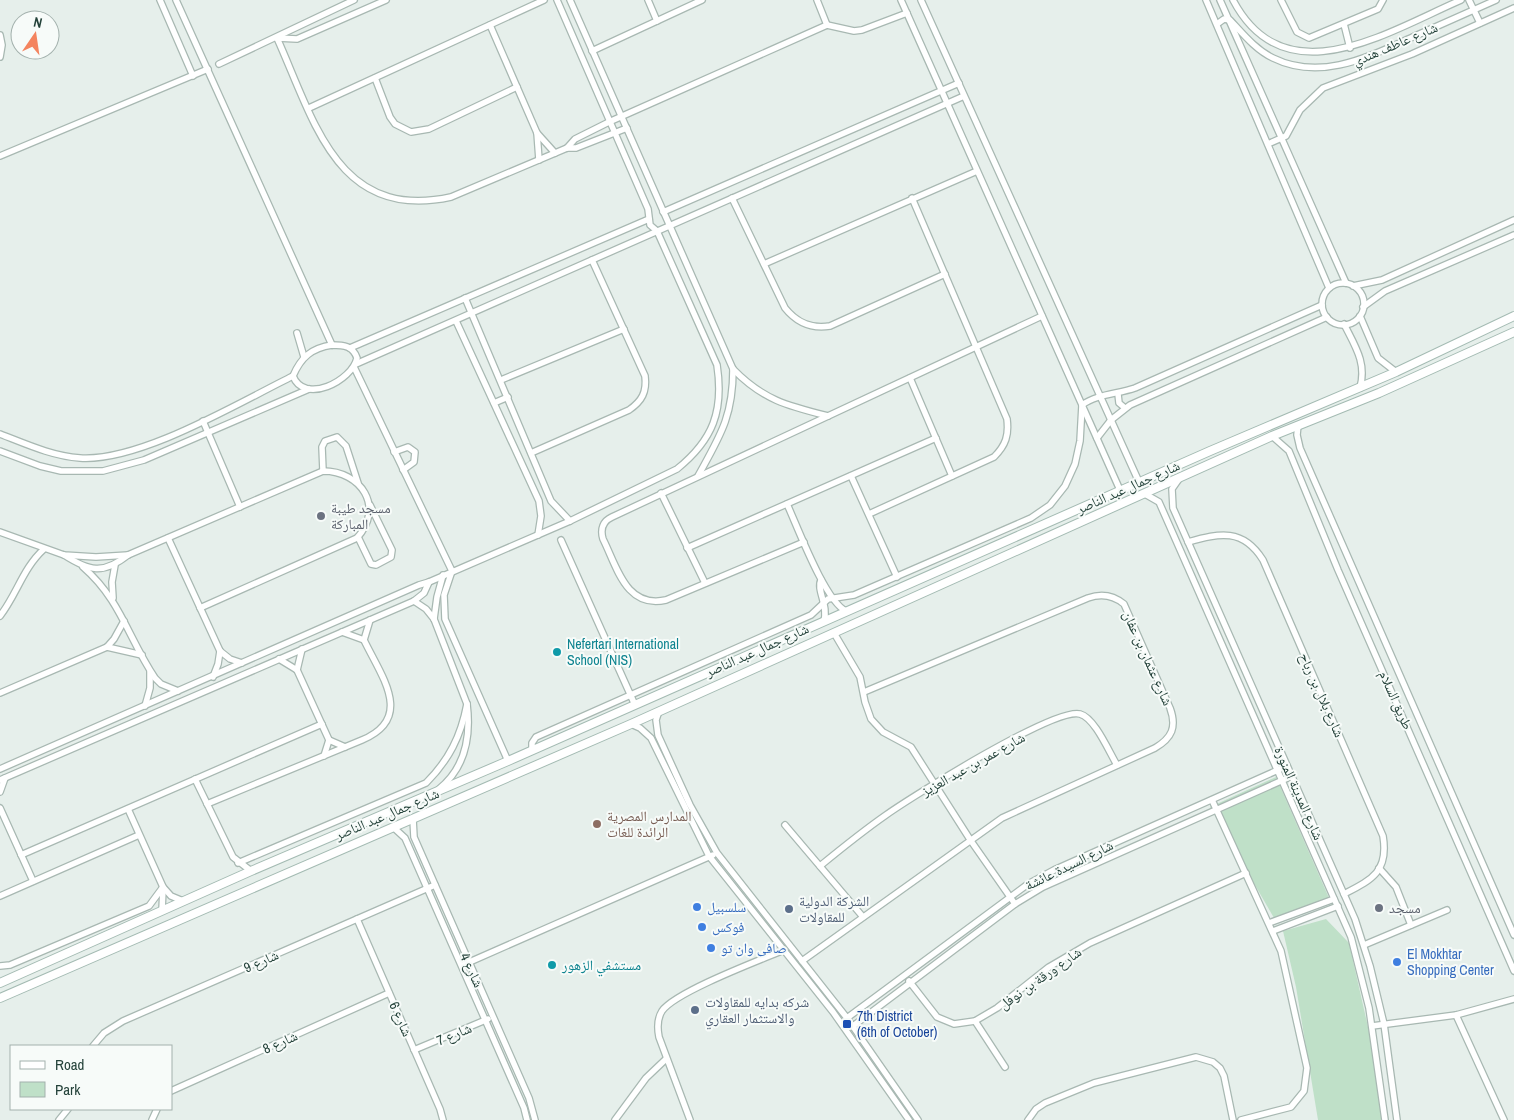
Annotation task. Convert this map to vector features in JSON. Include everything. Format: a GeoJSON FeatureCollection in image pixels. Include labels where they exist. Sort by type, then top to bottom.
{"type":"FeatureCollection","features":[{"type":"Feature","properties":{"kind":"main road","name":"شارع جمال عبد الناصر"},"geometry":{"type":"LineString","coordinates":[[0,983],[162,910],[508,761],[1120,490],[1360,388],[1514,316]]}},
{"type":"Feature","properties":{"kind":"main road","name":"شارع جمال عبد الناصر"},"geometry":{"type":"LineString","coordinates":[[0,998],[631,724],[1272,436],[1394,387],[1514,332]]}},
{"type":"Feature","properties":{"kind":"main road"},"geometry":{"type":"LineString","coordinates":[[982,551],[983,560],[988,563]]}},
{"type":"Feature","properties":{"kind":"main road"},"geometry":{"type":"LineString","coordinates":[[962,560],[968,572]]}},
{"type":"Feature","properties":{"kind":"main road"},"geometry":{"type":"LineString","coordinates":[[95,940],[94,948],[100,954]]}},
{"type":"Feature","properties":{"kind":"main road"},"geometry":{"type":"LineString","coordinates":[[68,953],[72,957],[74,965]]}},
{"type":"Feature","properties":{"kind":"street"},"geometry":{"type":"LineString","coordinates":[[160,0],[193,76]]}},
{"type":"Feature","properties":{"kind":"street"},"geometry":{"type":"LineString","coordinates":[[176,0],[332,345]]}},
{"type":"Feature","properties":{"kind":"street"},"geometry":{"type":"LineString","coordinates":[[219,64],[354,0]]}},
{"type":"Feature","properties":{"kind":"street"},"geometry":{"type":"LineString","coordinates":[[277,38],[297,39],[386,0]]}},
{"type":"Feature","properties":{"kind":"street"},"geometry":{"type":"LineString","coordinates":[[309,108],[544,0]]}},
{"type":"Feature","properties":{"kind":"street"},"geometry":{"type":"LineString","coordinates":[[0,769],[414,587],[570,521],[677,469],[705,441],[714,423],[719,404],[720,384],[717,365],[657,232],[650,226],[648,209],[557,0]]}},
{"type":"Feature","properties":{"kind":"street"},"geometry":{"type":"LineString","coordinates":[[570,0],[733,369],[764,396],[783,404],[828,416]]}},
{"type":"Feature","properties":{"kind":"street"},"geometry":{"type":"LineString","coordinates":[[648,0],[657,21]]}},
{"type":"Feature","properties":{"kind":"street"},"geometry":{"type":"LineString","coordinates":[[592,51],[702,0]]}},
{"type":"Feature","properties":{"kind":"street"},"geometry":{"type":"LineString","coordinates":[[817,0],[827,25]]}},
{"type":"Feature","properties":{"kind":"street"},"geometry":{"type":"LineString","coordinates":[[901,0],[1120,490]]}},
{"type":"Feature","properties":{"kind":"street"},"geometry":{"type":"LineString","coordinates":[[921,0],[1139,482]]}},
{"type":"Feature","properties":{"kind":"street"},"geometry":{"type":"LineString","coordinates":[[1206,0],[1329,288]]}},
{"type":"Feature","properties":{"kind":"street"},"geometry":{"type":"LineString","coordinates":[[1220,0],[1346,283]]}},
{"type":"Feature","properties":{"kind":"street"},"geometry":{"type":"LineString","coordinates":[[1233,0],[1252,28],[1268,41],[1288,49],[1312,53],[1350,48],[1461,0]]}},
{"type":"Feature","properties":{"kind":"street"},"geometry":{"type":"LineString","coordinates":[[1281,0],[1293,26],[1303,36],[1316,36],[1378,9],[1383,0]]}},
{"type":"Feature","properties":{"kind":"street"},"geometry":{"type":"LineString","coordinates":[[1469,0],[1480,23]]}},
{"type":"Feature","properties":{"kind":"street","name":"شارع عاطف هندي"},"geometry":{"type":"LineString","coordinates":[[1230,20],[1256,47],[1273,58],[1302,66],[1323,68],[1345,65],[1365,59],[1496,0]]}},
{"type":"Feature","properties":{"kind":"street","name":"شارع عاطف هندي"},"geometry":{"type":"LineString","coordinates":[[1282,139],[1300,110],[1323,88],[1412,54],[1514,8]]}},
{"type":"Feature","properties":{"kind":"street"},"geometry":{"type":"LineString","coordinates":[[277,38],[331,155],[343,170],[375,192],[393,199],[412,202],[432,201],[450,197],[556,153],[567,148],[575,139],[621,116],[827,25],[854,31],[862,30],[907,14]]}},
{"type":"Feature","properties":{"kind":"street"},"geometry":{"type":"LineString","coordinates":[[1217,24],[1221,20],[1230,20]]}},
{"type":"Feature","properties":{"kind":"street"},"geometry":{"type":"LineString","coordinates":[[490,24],[537,133],[539,160]]}},
{"type":"Feature","properties":{"kind":"street"},"geometry":{"type":"LineString","coordinates":[[1344,24],[1350,48]]}},
{"type":"Feature","properties":{"kind":"street"},"geometry":{"type":"LineString","coordinates":[[0,36],[2,45],[0,58]]}},
{"type":"Feature","properties":{"kind":"street"},"geometry":{"type":"LineString","coordinates":[[0,156],[208,69]]}},
{"type":"Feature","properties":{"kind":"street"},"geometry":{"type":"LineString","coordinates":[[375,78],[390,117],[395,124],[412,132],[429,129],[518,87]]}},
{"type":"Feature","properties":{"kind":"street"},"geometry":{"type":"LineString","coordinates":[[664,212],[959,83]]}},
{"type":"Feature","properties":{"kind":"street"},"geometry":{"type":"LineString","coordinates":[[0,451],[40,466],[61,471],[103,472],[144,460],[309,389],[336,382],[355,366],[964,96]]}},
{"type":"Feature","properties":{"kind":"street"},"geometry":{"type":"LineString","coordinates":[[567,148],[576,148],[626,128]]}},
{"type":"Feature","properties":{"kind":"street"},"geometry":{"type":"LineString","coordinates":[[537,133],[556,153]]}},
{"type":"Feature","properties":{"kind":"street"},"geometry":{"type":"LineString","coordinates":[[1268,144],[1282,139]]}},
{"type":"Feature","properties":{"kind":"street"},"geometry":{"type":"LineString","coordinates":[[764,264],[977,171]]}},
{"type":"Feature","properties":{"kind":"street"},"geometry":{"type":"LineString","coordinates":[[732,198],[784,308],[791,316],[809,326],[830,326],[945,274]]}},
{"type":"Feature","properties":{"kind":"street"},"geometry":{"type":"LineString","coordinates":[[869,514],[994,457],[1007,440],[1007,419],[912,198]]}},
{"type":"Feature","properties":{"kind":"street"},"geometry":{"type":"LineString","coordinates":[[0,434],[44,451],[63,456],[102,457],[140,448],[203,421],[293,376],[304,357],[315,349],[332,345],[350,348],[649,219]]}},
{"type":"Feature","properties":{"kind":"street"},"geometry":{"type":"LineString","coordinates":[[1353,286],[1382,280],[1514,220]]}},
{"type":"Feature","properties":{"kind":"street"},"geometry":{"type":"LineString","coordinates":[[1363,307],[1385,291],[1514,235]]}},
{"type":"Feature","properties":{"kind":"street"},"geometry":{"type":"LineString","coordinates":[[531,452],[629,410],[638,404],[643,396],[646,386],[645,376],[592,260]]}},
{"type":"Feature","properties":{"kind":"street"},"geometry":{"type":"LineString","coordinates":[[1346,283],[1353,286],[1361,294],[1363,307],[1360,316],[1353,322],[1344,324],[1334,323],[1327,318],[1322,305],[1323,296],[1329,288],[1337,284],[1346,283]]}},
{"type":"Feature","properties":{"kind":"street"},"geometry":{"type":"LineString","coordinates":[[466,298],[552,504],[570,521]]}},
{"type":"Feature","properties":{"kind":"street"},"geometry":{"type":"LineString","coordinates":[[1082,405],[1100,397],[1118,394],[1322,305]]}},
{"type":"Feature","properties":{"kind":"street"},"geometry":{"type":"LineString","coordinates":[[804,542],[660,602],[640,598],[627,588],[603,539],[602,526],[608,519],[661,493],[1042,316]]}},
{"type":"Feature","properties":{"kind":"street"},"geometry":{"type":"LineString","coordinates":[[1360,316],[1378,358],[1396,372]]}},
{"type":"Feature","properties":{"kind":"street"},"geometry":{"type":"LineString","coordinates":[[1097,438],[1111,420],[1125,408],[1327,318]]}},
{"type":"Feature","properties":{"kind":"street"},"geometry":{"type":"LineString","coordinates":[[456,321],[539,501],[541,516],[538,535]]}},
{"type":"Feature","properties":{"kind":"street"},"geometry":{"type":"LineString","coordinates":[[1344,324],[1362,362],[1360,388]]}},
{"type":"Feature","properties":{"kind":"street"},"geometry":{"type":"LineString","coordinates":[[501,380],[624,329]]}},
{"type":"Feature","properties":{"kind":"street"},"geometry":{"type":"LineString","coordinates":[[297,333],[304,357]]}},
{"type":"Feature","properties":{"kind":"street"},"geometry":{"type":"LineString","coordinates":[[350,348],[357,358],[355,366],[394,452],[452,571],[444,594],[445,619],[508,761]]}},
{"type":"Feature","properties":{"kind":"street"},"geometry":{"type":"LineString","coordinates":[[698,476],[722,435],[730,414],[733,392],[733,369]]}},
{"type":"Feature","properties":{"kind":"street"},"geometry":{"type":"LineString","coordinates":[[293,376],[296,383],[302,388],[309,389]]}},
{"type":"Feature","properties":{"kind":"street"},"geometry":{"type":"LineString","coordinates":[[910,378],[952,476]]}},
{"type":"Feature","properties":{"kind":"street"},"geometry":{"type":"LineString","coordinates":[[1118,394],[1119,403],[1125,408]]}},
{"type":"Feature","properties":{"kind":"street"},"geometry":{"type":"LineString","coordinates":[[494,403],[508,397]]}},
{"type":"Feature","properties":{"kind":"street"},"geometry":{"type":"LineString","coordinates":[[532,750],[532,743],[536,737],[810,615],[832,598],[851,597],[1031,518],[1050,505],[1064,486],[1075,464],[1080,440],[1082,405]]}},
{"type":"Feature","properties":{"kind":"street"},"geometry":{"type":"LineString","coordinates":[[203,421],[240,507]]}},
{"type":"Feature","properties":{"kind":"street","name":"طريق السلام"},"geometry":{"type":"LineString","coordinates":[[1298,425],[1300,448],[1514,935]]}},
{"type":"Feature","properties":{"kind":"street","name":"طريق السلام"},"geometry":{"type":"LineString","coordinates":[[1272,436],[1289,451],[1338,570],[1514,970]]}},
{"type":"Feature","properties":{"kind":"street"},"geometry":{"type":"LineString","coordinates":[[323,471],[322,447],[325,441],[337,437],[346,446],[358,483],[392,550],[391,557],[376,565],[371,564],[358,537]]}},
{"type":"Feature","properties":{"kind":"street"},"geometry":{"type":"LineString","coordinates":[[687,548],[936,438]]}},
{"type":"Feature","properties":{"kind":"street"},"geometry":{"type":"LineString","coordinates":[[394,452],[408,447],[415,452],[414,462],[403,470]]}},
{"type":"Feature","properties":{"kind":"street"},"geometry":{"type":"LineString","coordinates":[[1289,451],[1294,447],[1300,448]]}},
{"type":"Feature","properties":{"kind":"street"},"geometry":{"type":"LineString","coordinates":[[83,567],[105,568],[115,565],[128,555],[323,471],[336,471],[348,475],[358,483]]}},
{"type":"Feature","properties":{"kind":"street"},"geometry":{"type":"LineString","coordinates":[[850,476],[897,577]]}},
{"type":"Feature","properties":{"kind":"street","name":"شارع المدينة المنورة"},"geometry":{"type":"LineString","coordinates":[[1179,479],[1172,489],[1174,508],[1344,894],[1364,945],[1384,1024],[1397,1120]]}},
{"type":"Feature","properties":{"kind":"street"},"geometry":{"type":"LineString","coordinates":[[661,493],[705,584]]}},
{"type":"Feature","properties":{"kind":"street","name":"شارع المدينة المنورة"},"geometry":{"type":"LineString","coordinates":[[1145,494],[1156,499],[1164,513],[1338,906],[1356,954],[1372,1026],[1385,1120]]}},
{"type":"Feature","properties":{"kind":"street"},"geometry":{"type":"LineString","coordinates":[[200,608],[358,537],[366,527],[370,514],[368,501]]}},
{"type":"Feature","properties":{"kind":"street"},"geometry":{"type":"LineString","coordinates":[[787,504],[821,580],[832,598],[846,611]]}},
{"type":"Feature","properties":{"kind":"street"},"geometry":{"type":"LineString","coordinates":[[1164,513],[1174,508]]}},
{"type":"Feature","properties":{"kind":"street"},"geometry":{"type":"LineString","coordinates":[[0,532],[64,555],[83,567],[102,585],[113,600],[150,670],[161,684],[178,691]]}},
{"type":"Feature","properties":{"kind":"street","name":"شارع بلال بن رباح"},"geometry":{"type":"LineString","coordinates":[[1188,542],[1215,534],[1229,535],[1249,544],[1263,560],[1382,832],[1384,853],[1380,868]]}},
{"type":"Feature","properties":{"kind":"street"},"geometry":{"type":"LineString","coordinates":[[168,538],[220,651],[230,659],[242,663]]}},
{"type":"Feature","properties":{"kind":"street"},"geometry":{"type":"LineString","coordinates":[[561,540],[635,705]]}},
{"type":"Feature","properties":{"kind":"street"},"geometry":{"type":"LineString","coordinates":[[0,616],[12,600],[27,568],[44,549]]}},
{"type":"Feature","properties":{"kind":"street"},"geometry":{"type":"LineString","coordinates":[[64,555],[128,555]]}},
{"type":"Feature","properties":{"kind":"street"},"geometry":{"type":"LineString","coordinates":[[113,600],[112,582],[115,565]]}},
{"type":"Feature","properties":{"kind":"street"},"geometry":{"type":"LineString","coordinates":[[434,619],[436,597],[443,575]]}},
{"type":"Feature","properties":{"kind":"street"},"geometry":{"type":"LineString","coordinates":[[821,580],[819,584],[825,602],[824,621]]}},
{"type":"Feature","properties":{"kind":"street"},"geometry":{"type":"LineString","coordinates":[[0,792],[3,779],[414,601],[424,593],[429,582]]}},
{"type":"Feature","properties":{"kind":"street","name":"شارع عثمان بن عفان"},"geometry":{"type":"LineString","coordinates":[[802,961],[1002,818],[1166,742],[1174,723],[1170,708],[1124,604],[1111,596],[1103,595],[1088,598],[864,692]]}},
{"type":"Feature","properties":{"kind":"street"},"geometry":{"type":"LineString","coordinates":[[414,601],[426,609],[434,619],[467,704],[469,734],[463,755],[452,775],[430,795]]}},
{"type":"Feature","properties":{"kind":"street"},"geometry":{"type":"LineString","coordinates":[[207,804],[373,736],[382,729],[388,720],[391,710],[391,699],[364,640],[370,620]]}},
{"type":"Feature","properties":{"kind":"street"},"geometry":{"type":"LineString","coordinates":[[0,693],[107,647],[120,630],[124,621]]}},
{"type":"Feature","properties":{"kind":"street"},"geometry":{"type":"LineString","coordinates":[[342,632],[364,640]]}},
{"type":"Feature","properties":{"kind":"street"},"geometry":{"type":"LineString","coordinates":[[834,633],[857,670],[871,720],[882,732],[911,747],[971,841],[1015,904]]}},
{"type":"Feature","properties":{"kind":"street"},"geometry":{"type":"LineString","coordinates":[[288,644],[292,653]]}},
{"type":"Feature","properties":{"kind":"street"},"geometry":{"type":"LineString","coordinates":[[107,647],[142,656]]}},
{"type":"Feature","properties":{"kind":"street"},"geometry":{"type":"LineString","coordinates":[[296,670],[302,649]]}},
{"type":"Feature","properties":{"kind":"street"},"geometry":{"type":"LineString","coordinates":[[213,677],[220,651]]}},
{"type":"Feature","properties":{"kind":"street"},"geometry":{"type":"LineString","coordinates":[[279,659],[296,670],[322,724],[329,740],[324,757]]}},
{"type":"Feature","properties":{"kind":"street"},"geometry":{"type":"LineString","coordinates":[[145,706],[150,688],[150,670]]}},
{"type":"Feature","properties":{"kind":"street"},"geometry":{"type":"LineString","coordinates":[[238,863],[426,784],[444,763],[458,740],[467,704]]}},
{"type":"Feature","properties":{"kind":"street"},"geometry":{"type":"LineString","coordinates":[[659,711],[656,720],[658,735],[690,805],[717,853],[847,1018],[918,1120]]}},
{"type":"Feature","properties":{"kind":"street"},"geometry":{"type":"LineString","coordinates":[[1403,717],[1416,712]]}},
{"type":"Feature","properties":{"kind":"street","name":"شارع عمر بن عبد العزيز"},"geometry":{"type":"LineString","coordinates":[[820,866],[887,814],[934,784],[1048,722],[1073,713],[1082,715],[1090,720],[1117,766]]}},
{"type":"Feature","properties":{"kind":"street"},"geometry":{"type":"LineString","coordinates":[[21,855],[322,724]]}},
{"type":"Feature","properties":{"kind":"street"},"geometry":{"type":"LineString","coordinates":[[631,724],[640,728],[651,738],[709,856],[846,1029],[909,1120]]}},
{"type":"Feature","properties":{"kind":"street"},"geometry":{"type":"LineString","coordinates":[[651,738],[658,735]]}},
{"type":"Feature","properties":{"kind":"street"},"geometry":{"type":"LineString","coordinates":[[329,740],[346,747]]}},
{"type":"Feature","properties":{"kind":"street","name":"شارع السيدة عائشة"},"geometry":{"type":"LineString","coordinates":[[847,1018],[1009,896],[1054,870],[1287,766]]}},
{"type":"Feature","properties":{"kind":"street","name":"شارع السيدة عائشة"},"geometry":{"type":"LineString","coordinates":[[853,1026],[1015,904],[1059,879],[1292,776]]}},
{"type":"Feature","properties":{"kind":"street"},"geometry":{"type":"LineString","coordinates":[[196,779],[233,857],[238,863],[251,871]]}},
{"type":"Feature","properties":{"kind":"street"},"geometry":{"type":"LineString","coordinates":[[1212,800],[1273,931],[1287,971],[1307,1068],[1307,1079],[1302,1095],[1291,1107],[1241,1120]]}},
{"type":"Feature","properties":{"kind":"street"},"geometry":{"type":"LineString","coordinates":[[0,808],[34,881]]}},
{"type":"Feature","properties":{"kind":"street"},"geometry":{"type":"LineString","coordinates":[[128,809],[163,887],[172,896],[183,901]]}},
{"type":"Feature","properties":{"kind":"street","name":"شارع 4"},"geometry":{"type":"LineString","coordinates":[[413,819],[414,837],[529,1098],[535,1120]]}},
{"type":"Feature","properties":{"kind":"street"},"geometry":{"type":"LineString","coordinates":[[785,825],[863,917]]}},
{"type":"Feature","properties":{"kind":"street","name":"شارع 4"},"geometry":{"type":"LineString","coordinates":[[393,827],[405,838],[524,1108],[527,1120]]}},
{"type":"Feature","properties":{"kind":"street"},"geometry":{"type":"LineString","coordinates":[[0,896],[139,835]]}},
{"type":"Feature","properties":{"kind":"street"},"geometry":{"type":"LineString","coordinates":[[461,966],[717,853]]}},
{"type":"Feature","properties":{"kind":"street"},"geometry":{"type":"LineString","coordinates":[[1344,894],[1372,880],[1380,868],[1396,887],[1411,925]]}},
{"type":"Feature","properties":{"kind":"street","name":"شارع ورقة بن نوفل"},"geometry":{"type":"LineString","coordinates":[[904,974],[937,1017],[954,1024],[975,1021],[997,1008],[1049,967],[1090,943],[1246,873]]}},
{"type":"Feature","properties":{"kind":"street","name":"شارع 9"},"geometry":{"type":"LineString","coordinates":[[94,1045],[104,1033],[123,1021],[434,885]]}},
{"type":"Feature","properties":{"kind":"street"},"geometry":{"type":"LineString","coordinates":[[162,910],[163,887]]}},
{"type":"Feature","properties":{"kind":"street"},"geometry":{"type":"LineString","coordinates":[[0,966],[10,965],[149,906],[163,887]]}},
{"type":"Feature","properties":{"kind":"street"},"geometry":{"type":"LineString","coordinates":[[1269,924],[1334,899]]}},
{"type":"Feature","properties":{"kind":"street"},"geometry":{"type":"LineString","coordinates":[[1273,931],[1338,906]]}},
{"type":"Feature","properties":{"kind":"street"},"geometry":{"type":"LineString","coordinates":[[1364,945],[1447,910]]}},
{"type":"Feature","properties":{"kind":"street","name":"شارع 6"},"geometry":{"type":"LineString","coordinates":[[357,919],[443,1120]]}},
{"type":"Feature","properties":{"kind":"street"},"geometry":{"type":"LineString","coordinates":[[690,1120],[666,1059],[657,1028],[658,1019],[666,1006],[714,980],[784,950]]}},
{"type":"Feature","properties":{"kind":"street","name":"شارع 8"},"geometry":{"type":"LineString","coordinates":[[172,1091],[389,993]]}},
{"type":"Feature","properties":{"kind":"street"},"geometry":{"type":"LineString","coordinates":[[1372,1026],[1456,1015],[1514,999]]}},
{"type":"Feature","properties":{"kind":"street"},"geometry":{"type":"LineString","coordinates":[[1456,1015],[1504,1120]]}},
{"type":"Feature","properties":{"kind":"street","name":"شارع 7"},"geometry":{"type":"LineString","coordinates":[[414,1050],[493,1017]]}},
{"type":"Feature","properties":{"kind":"street"},"geometry":{"type":"LineString","coordinates":[[975,1021],[1005,1067]]}},
{"type":"Feature","properties":{"kind":"street"},"geometry":{"type":"LineString","coordinates":[[1028,1120],[1036,1109],[1045,1102],[1094,1083],[1196,1057],[1213,1062],[1220,1068],[1224,1076],[1233,1120]]}},
{"type":"Feature","properties":{"kind":"street"},"geometry":{"type":"LineString","coordinates":[[614,1120],[632,1099],[646,1078],[666,1059]]}},
{"type":"Feature","properties":{"kind":"street"},"geometry":{"type":"LineString","coordinates":[[59,1120],[67,1110]]}},
{"type":"Feature","properties":{"kind":"green space"},"geometry":{"type":"Polygon","coordinates":[[[1276,777],[1329,898],[1274,918],[1210,807],[1276,777]]]}},
{"type":"Feature","properties":{"kind":"green space"},"geometry":{"type":"Polygon","coordinates":[[[1326,919],[1349,943],[1389,1120],[1318,1120],[1296,987],[1283,931],[1326,919]]]}},
{"type":"Feature","properties":{"kind":"place","name":"مسجد طيبة المباركة"},"geometry":{"type":"Point","coordinates":[321,516]}},
{"type":"Feature","properties":{"kind":"place","name":"Nefertari International School (NIS)"},"geometry":{"type":"Point","coordinates":[557,652]}},
{"type":"Feature","properties":{"kind":"place","name":"المدارس المصرية الرائدة للغات"},"geometry":{"type":"Point","coordinates":[597,824]}},
{"type":"Feature","properties":{"kind":"place","name":"سلسبيل"},"geometry":{"type":"Point","coordinates":[697,907]}},
{"type":"Feature","properties":{"kind":"place","name":"مسجد"},"geometry":{"type":"Point","coordinates":[1379,908]}},
{"type":"Feature","properties":{"kind":"place","name":"الشركة الدولية للمقاولات"},"geometry":{"type":"Point","coordinates":[789,909]}},
{"type":"Feature","properties":{"kind":"place","name":"فوكس"},"geometry":{"type":"Point","coordinates":[702,927]}},
{"type":"Feature","properties":{"kind":"place","name":"صافى وان تو"},"geometry":{"type":"Point","coordinates":[711,948]}},
{"type":"Feature","properties":{"kind":"place","name":"El Mokhtar Shopping Center"},"geometry":{"type":"Point","coordinates":[1397,962]}},
{"type":"Feature","properties":{"kind":"place","name":"مستشفي الزهور"},"geometry":{"type":"Point","coordinates":[552,965]}},
{"type":"Feature","properties":{"kind":"place","name":"شركه بدايه للمقاولات والاستثمار العقاري"},"geometry":{"type":"Point","coordinates":[695,1010]}},
{"type":"Feature","properties":{"kind":"place","name":"7th District (6th of October)"},"geometry":{"type":"Point","coordinates":[847,1024]}}]}
